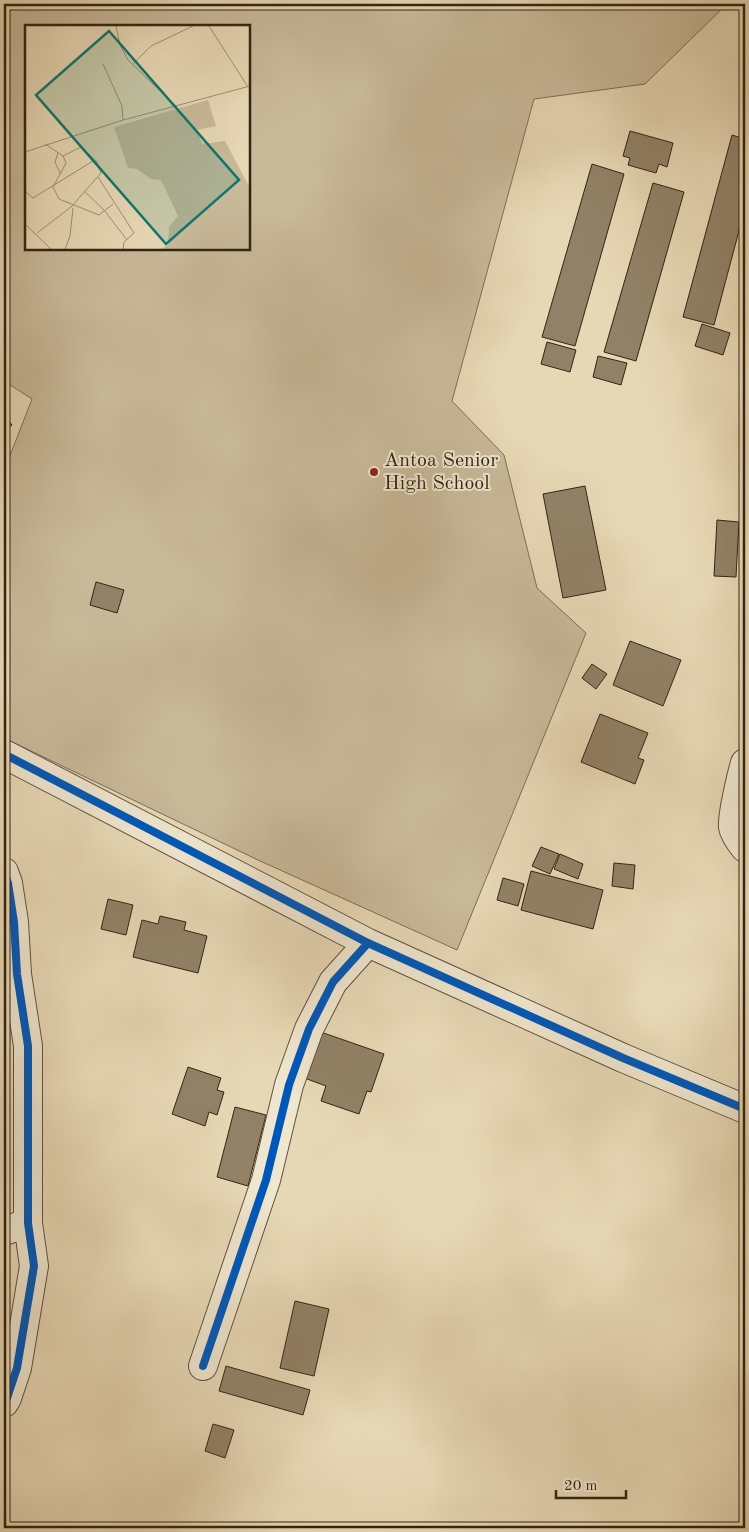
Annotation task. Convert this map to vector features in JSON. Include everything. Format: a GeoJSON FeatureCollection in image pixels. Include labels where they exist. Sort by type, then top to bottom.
{"type":"FeatureCollection","features":[{"type":"Feature","properties":{"kind":"street"},"geometry":{"type":"LineString","coordinates":[[4,754],[368,943],[623,1058],[745,1109]]}},
{"type":"Feature","properties":{"kind":"street"},"geometry":{"type":"LineString","coordinates":[[745,763],[733,827],[745,848]]}},
{"type":"Feature","properties":{"kind":"street"},"geometry":{"type":"LineString","coordinates":[[4,872],[8,883],[14,922],[16,974],[28,1046],[16,1227],[34,1266],[16,1368],[4,1403]]}},
{"type":"Feature","properties":{"kind":"street"},"geometry":{"type":"LineString","coordinates":[[203,1366],[266,1180],[289,1084],[309,1029],[333,982],[368,943]]}},
{"type":"Feature","properties":{"kind":"shaded area","name":"Antoa Senior High School"},"geometry":{"type":"Polygon","coordinates":[[[4,4],[727,4],[645,84],[534,99],[452,401],[504,455],[537,588],[586,633],[457,950],[258,860],[4,738],[4,471],[32,399],[4,381],[4,4]]]}},
{"type":"Feature","properties":{"kind":"building"},"geometry":{"type":"Polygon","coordinates":[[[630,131],[673,143],[667,167],[659,164],[656,173],[628,165],[630,158],[623,156],[630,131]]]}},
{"type":"Feature","properties":{"kind":"building"},"geometry":{"type":"Polygon","coordinates":[[[732,135],[745,139],[745,208],[714,325],[683,317],[732,135]]]}},
{"type":"Feature","properties":{"kind":"building"},"geometry":{"type":"Polygon","coordinates":[[[592,164],[624,174],[575,346],[542,337],[592,164]]]}},
{"type":"Feature","properties":{"kind":"building"},"geometry":{"type":"Polygon","coordinates":[[[653,183],[684,192],[636,361],[604,352],[653,183]]]}},
{"type":"Feature","properties":{"kind":"building"},"geometry":{"type":"Polygon","coordinates":[[[702,324],[730,333],[723,355],[695,346],[702,324]]]}},
{"type":"Feature","properties":{"kind":"building"},"geometry":{"type":"Polygon","coordinates":[[[547,342],[576,350],[570,372],[541,364],[547,342]]]}},
{"type":"Feature","properties":{"kind":"building"},"geometry":{"type":"Polygon","coordinates":[[[598,356],[627,363],[621,385],[593,377],[598,356]]]}},
{"type":"Feature","properties":{"kind":"building"},"geometry":{"type":"Polygon","coordinates":[[[4,415],[12,425],[4,432],[4,415]]]}},
{"type":"Feature","properties":{"kind":"building"},"geometry":{"type":"Polygon","coordinates":[[[585,486],[606,590],[563,598],[543,494],[585,486]]]}},
{"type":"Feature","properties":{"kind":"building"},"geometry":{"type":"Polygon","coordinates":[[[717,520],[739,522],[736,577],[714,576],[717,520]]]}},
{"type":"Feature","properties":{"kind":"building"},"geometry":{"type":"Polygon","coordinates":[[[96,582],[124,590],[117,613],[90,605],[96,582]]]}},
{"type":"Feature","properties":{"kind":"building"},"geometry":{"type":"Polygon","coordinates":[[[630,641],[681,660],[663,706],[613,685],[630,641]]]}},
{"type":"Feature","properties":{"kind":"building"},"geometry":{"type":"Polygon","coordinates":[[[592,664],[607,674],[596,689],[582,678],[592,664]]]}},
{"type":"Feature","properties":{"kind":"building"},"geometry":{"type":"Polygon","coordinates":[[[600,714],[648,733],[638,758],[644,760],[635,784],[581,762],[600,714]]]}},
{"type":"Feature","properties":{"kind":"building"},"geometry":{"type":"Polygon","coordinates":[[[541,847],[559,854],[550,874],[532,866],[541,847]]]}},
{"type":"Feature","properties":{"kind":"building"},"geometry":{"type":"Polygon","coordinates":[[[560,854],[583,864],[578,879],[554,869],[560,854]]]}},
{"type":"Feature","properties":{"kind":"building"},"geometry":{"type":"Polygon","coordinates":[[[614,863],[635,865],[633,889],[612,886],[614,863]]]}},
{"type":"Feature","properties":{"kind":"building"},"geometry":{"type":"Polygon","coordinates":[[[531,871],[603,890],[593,929],[521,910],[531,871]]]}},
{"type":"Feature","properties":{"kind":"building"},"geometry":{"type":"Polygon","coordinates":[[[503,878],[524,884],[518,906],[497,900],[503,878]]]}},
{"type":"Feature","properties":{"kind":"building"},"geometry":{"type":"Polygon","coordinates":[[[108,899],[133,905],[126,935],[101,929],[108,899]]]}},
{"type":"Feature","properties":{"kind":"building"},"geometry":{"type":"Polygon","coordinates":[[[160,916],[186,922],[184,930],[207,936],[198,973],[133,957],[142,920],[158,924],[160,916]]]}},
{"type":"Feature","properties":{"kind":"building"},"geometry":{"type":"Polygon","coordinates":[[[315,1030],[384,1054],[371,1092],[367,1091],[359,1114],[321,1101],[326,1086],[299,1076],[315,1030]]]}},
{"type":"Feature","properties":{"kind":"building"},"geometry":{"type":"Polygon","coordinates":[[[188,1067],[221,1078],[217,1090],[224,1092],[217,1115],[209,1112],[205,1126],[172,1114],[188,1067]]]}},
{"type":"Feature","properties":{"kind":"building"},"geometry":{"type":"Polygon","coordinates":[[[235,1107],[266,1115],[248,1186],[217,1177],[235,1107]]]}},
{"type":"Feature","properties":{"kind":"building"},"geometry":{"type":"Polygon","coordinates":[[[295,1301],[329,1309],[314,1376],[280,1368],[295,1301]]]}},
{"type":"Feature","properties":{"kind":"building"},"geometry":{"type":"Polygon","coordinates":[[[226,1366],[310,1390],[303,1415],[219,1391],[226,1366]]]}},
{"type":"Feature","properties":{"kind":"building"},"geometry":{"type":"Polygon","coordinates":[[[213,1424],[234,1430],[225,1458],[205,1451],[213,1424]]]}},
{"type":"Feature","properties":{"kind":"cycle path"},"geometry":{"type":"LineString","coordinates":[[4,754],[368,943],[623,1058],[745,1109]]}},
{"type":"Feature","properties":{"kind":"cycle path"},"geometry":{"type":"LineString","coordinates":[[4,872],[8,883],[14,922],[17,974],[28,1046],[28,1223],[34,1266],[17,1368],[4,1403]]}},
{"type":"Feature","properties":{"kind":"cycle path"},"geometry":{"type":"LineString","coordinates":[[203,1366],[266,1180],[289,1085],[309,1029],[333,982],[368,943]]}},
{"type":"Feature","properties":{"kind":"place","name":"Antoa Senior High School"},"geometry":{"type":"Point","coordinates":[374,472]}}]}
